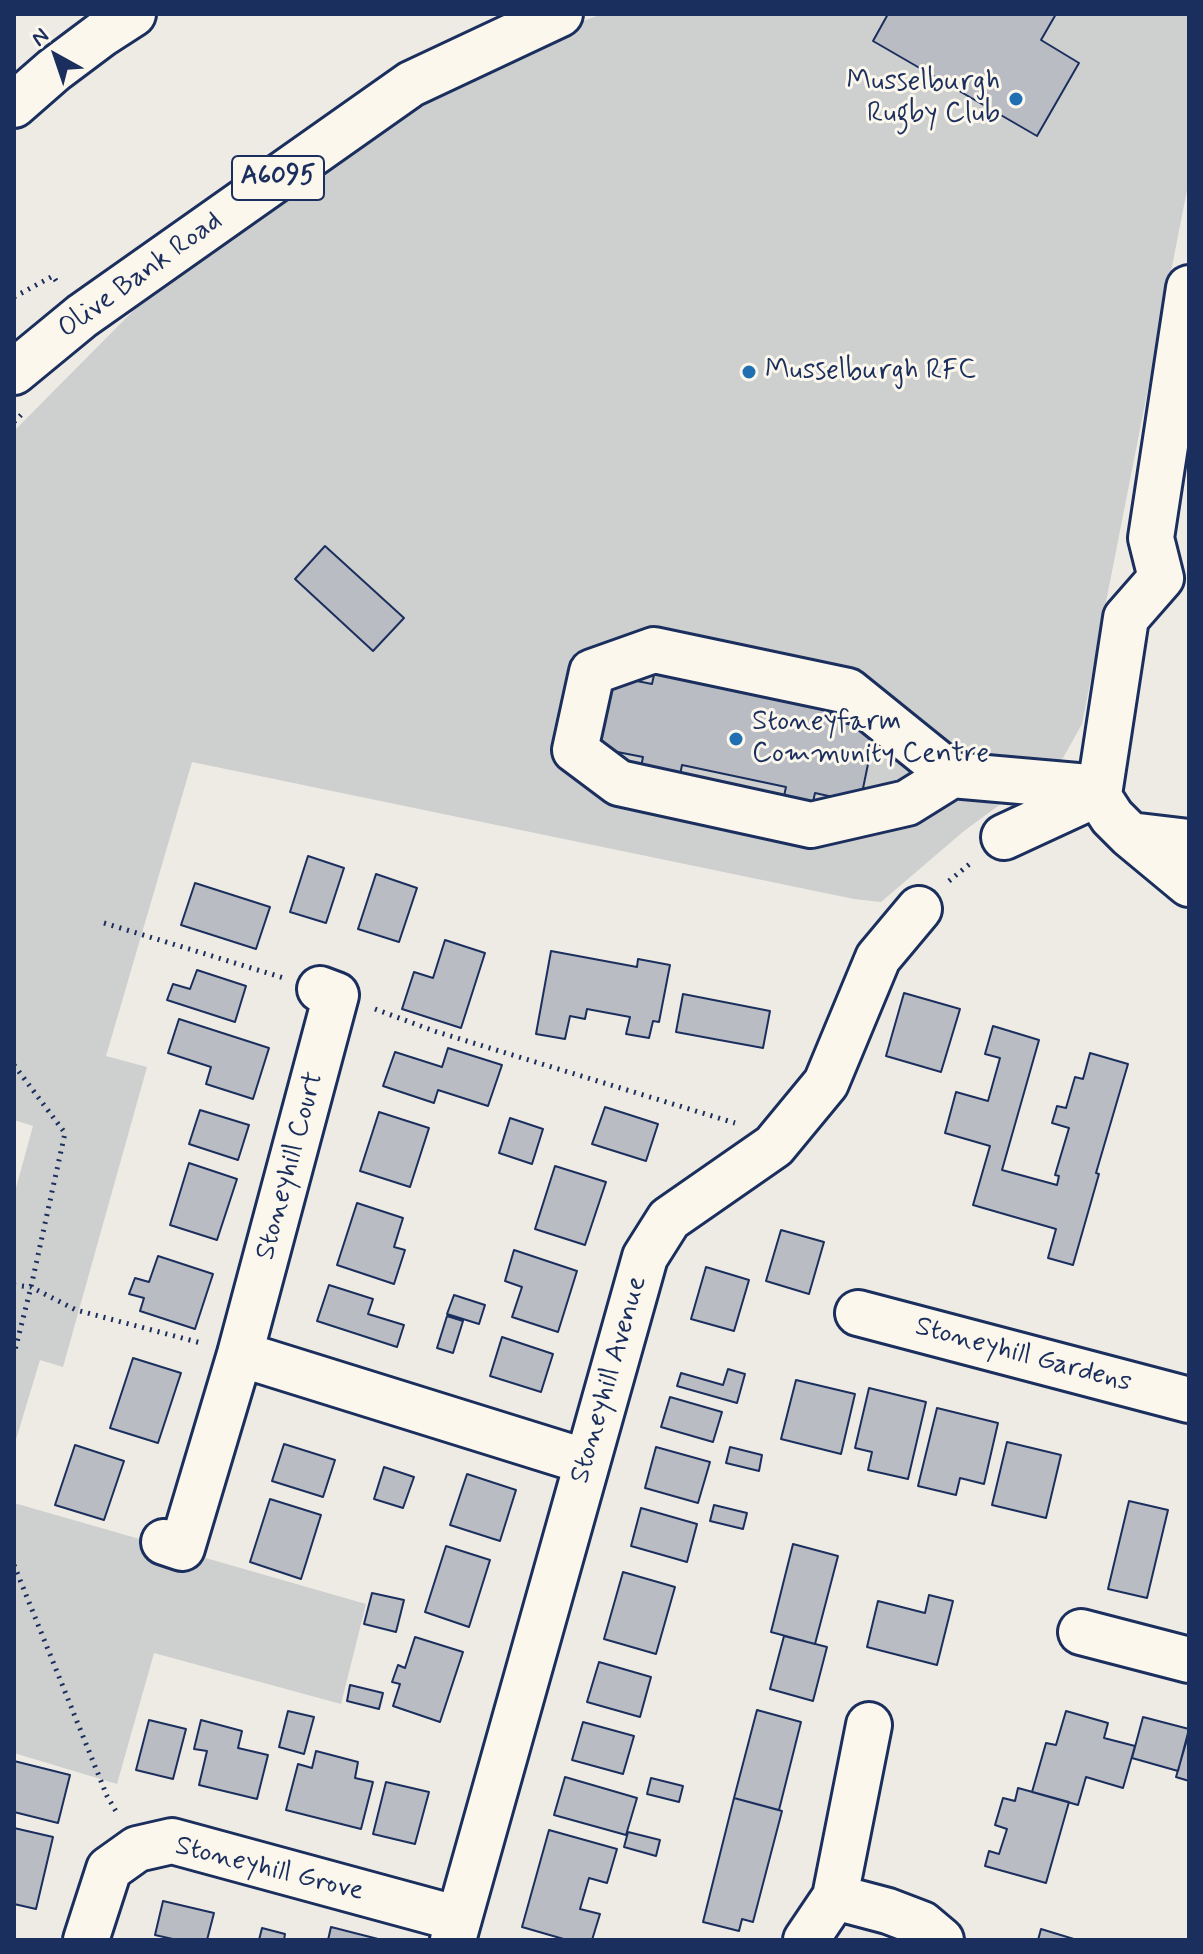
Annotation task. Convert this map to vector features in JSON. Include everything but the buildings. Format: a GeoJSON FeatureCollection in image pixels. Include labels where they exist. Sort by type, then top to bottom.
{"type":"FeatureCollection","features":[{"type":"Feature","properties":{"kind":"street"},"geometry":{"type":"LineString","coordinates":[[14,105],[54,70],[133,14]]}},
{"type":"Feature","properties":{"kind":"street","name":"Olive Bank Road"},"geometry":{"type":"LineString","coordinates":[[14,372],[82,316],[411,84],[560,14]]}},
{"type":"Feature","properties":{"kind":"street"},"geometry":{"type":"LineString","coordinates":[[1189,288],[1151,538],[1175,575],[1126,618],[1098,791],[1112,817],[1189,884]]}},
{"type":"Feature","properties":{"kind":"street"},"geometry":{"type":"LineString","coordinates":[[952,775],[907,803],[811,825],[619,783],[575,750],[592,672],[654,650],[848,691],[952,775],[1098,791]]}},
{"type":"Feature","properties":{"kind":"street"},"geometry":{"type":"LineString","coordinates":[[1004,837],[1098,791]]}},
{"type":"Feature","properties":{"kind":"street"},"geometry":{"type":"LineString","coordinates":[[1130,835],[1189,842]]}},
{"type":"Feature","properties":{"kind":"street","name":"Stoneyhill Avenue"},"geometry":{"type":"LineString","coordinates":[[456,1930],[645,1257],[669,1219],[774,1146],[826,1083],[878,958],[919,909]]}},
{"type":"Feature","properties":{"kind":"street","name":"Stoneyhill Court"},"geometry":{"type":"LineString","coordinates":[[164,1542],[182,1548],[240,1354],[328,992]]}},
{"type":"Feature","properties":{"kind":"street","name":"Stoneyhill Gardens"},"geometry":{"type":"LineString","coordinates":[[858,1313],[1189,1400]]}},
{"type":"Feature","properties":{"kind":"street"},"geometry":{"type":"LineString","coordinates":[[240,1354],[587,1462]]}},
{"type":"Feature","properties":{"kind":"street"},"geometry":{"type":"LineString","coordinates":[[1081,1632],[1189,1660]]}},
{"type":"Feature","properties":{"kind":"street"},"geometry":{"type":"LineString","coordinates":[[806,1940],[835,1897],[869,1725]]}},
{"type":"Feature","properties":{"kind":"street","name":"Stoneyhill Grove"},"geometry":{"type":"LineString","coordinates":[[86,1940],[109,1869],[137,1849],[172,1841],[456,1930]]}},
{"type":"Feature","properties":{"kind":"street"},"geometry":{"type":"LineString","coordinates":[[835,1897],[922,1924],[941,1940]]}},
{"type":"Feature","properties":{"kind":"path"},"geometry":{"type":"LineString","coordinates":[[919,909],[960,871],[1004,837]]}},
{"type":"Feature","properties":{"kind":"path"},"geometry":{"type":"LineString","coordinates":[[104,923],[328,992],[434,1031],[781,1137]]}},
{"type":"Feature","properties":{"kind":"path"},"geometry":{"type":"LineString","coordinates":[[14,1065],[65,1133],[14,1354]]}},
{"type":"Feature","properties":{"kind":"path"},"geometry":{"type":"LineString","coordinates":[[14,1285],[31,1287],[76,1310],[240,1354]]}},
{"type":"Feature","properties":{"kind":"path"},"geometry":{"type":"LineString","coordinates":[[14,1565],[107,1796],[137,1849]]}},
{"type":"Feature","properties":{"kind":"shaded area"},"geometry":{"type":"Polygon","coordinates":[[[602,14],[1189,14],[1189,180],[1082,724],[1063,758],[964,831],[881,902],[854,899],[192,762],[106,1056],[147,1067],[63,1367],[40,1360],[14,1446],[14,1195],[33,1126],[14,1120],[14,431],[134,310],[333,156],[559,30],[602,14]]]}},
{"type":"Feature","properties":{"kind":"shaded area"},"geometry":{"type":"Polygon","coordinates":[[[14,1503],[366,1604],[341,1704],[154,1653],[117,1784],[14,1753],[14,1503]]]}},
{"type":"Feature","properties":{"kind":"place","name":"Musselburgh Rugby Club"},"geometry":{"type":"Point","coordinates":[1016,99]}},
{"type":"Feature","properties":{"kind":"place","name":"Musselburgh RFC"},"geometry":{"type":"Point","coordinates":[749,372]}},
{"type":"Feature","properties":{"kind":"place","name":"Stoneyfarm Community Centre"},"geometry":{"type":"Point","coordinates":[736,739]}}]}
